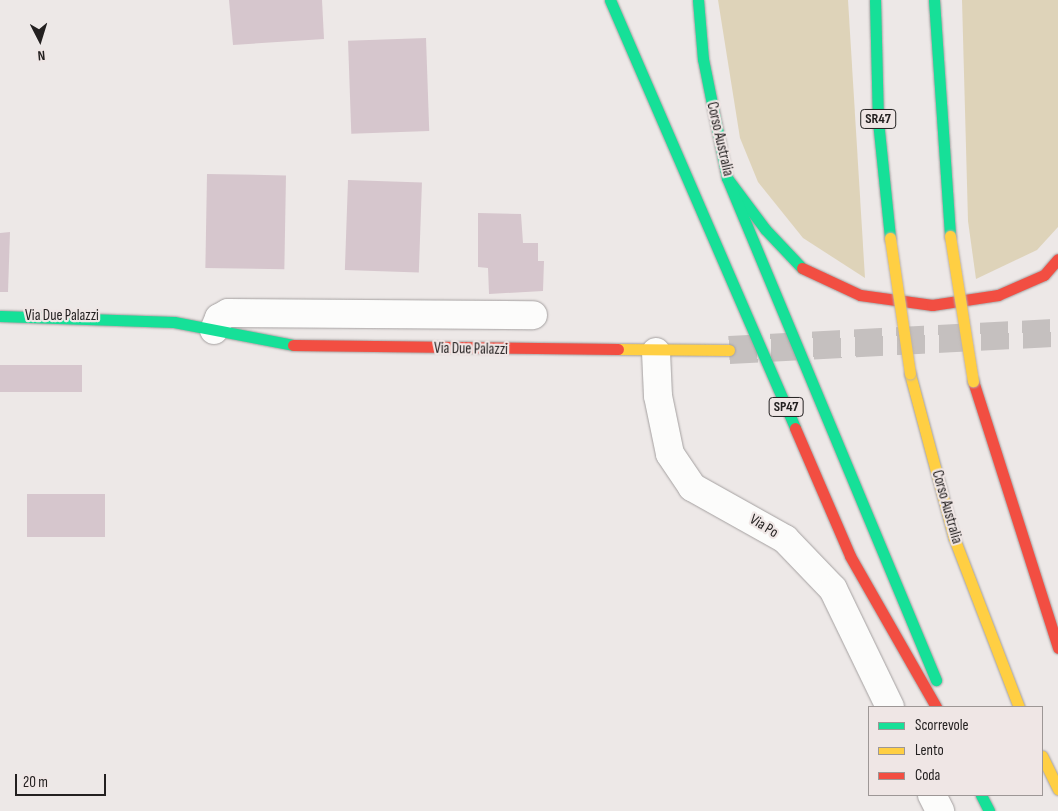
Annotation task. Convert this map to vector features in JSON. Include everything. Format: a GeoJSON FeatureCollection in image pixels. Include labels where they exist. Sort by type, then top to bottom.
{"type":"FeatureCollection","features":[{"type":"Feature","properties":{"kind":"main road","name":"SP47"},"geometry":{"type":"LineString","coordinates":[[610,0],[850,556],[935,706]]}},
{"type":"Feature","properties":{"kind":"main road","name":"Corso Australia"},"geometry":{"type":"LineString","coordinates":[[698,0],[703,59],[727,178],[765,229],[804,270],[860,295],[932,305],[998,295],[1044,274],[1058,259]]}},
{"type":"Feature","properties":{"kind":"main road","name":"Corso Australia"},"geometry":{"type":"LineString","coordinates":[[875,0],[878,121],[890,238],[910,374],[954,538],[1019,706]]}},
{"type":"Feature","properties":{"kind":"main road"},"geometry":{"type":"LineString","coordinates":[[934,0],[950,236],[973,381],[1058,648]]}},
{"type":"Feature","properties":{"kind":"main road","name":"SP47"},"geometry":{"type":"LineString","coordinates":[[727,178],[916,626],[946,706]]}},
{"type":"Feature","properties":{"kind":"main road","name":"Via Due Palazzi"},"geometry":{"type":"LineString","coordinates":[[0,316],[106,317],[214,330],[302,346],[656,352],[729,350]]}},
{"type":"Feature","properties":{"kind":"main road"},"geometry":{"type":"LineString","coordinates":[[1043,758],[1058,788]]}},
{"type":"Feature","properties":{"kind":"main road"},"geometry":{"type":"LineString","coordinates":[[982,796],[989,811]]}},
{"type":"Feature","properties":{"kind":"street"},"geometry":{"type":"LineString","coordinates":[[214,330],[219,318],[228,313],[534,315]]}},
{"type":"Feature","properties":{"kind":"street","name":"Via Po"},"geometry":{"type":"LineString","coordinates":[[656,352],[658,396],[670,454],[686,479],[692,488],[785,539],[833,589],[890,706]]}},
{"type":"Feature","properties":{"kind":"street"},"geometry":{"type":"LineString","coordinates":[[932,796],[940,811]]}},
{"type":"Feature","properties":{"kind":"shaded area"},"geometry":{"type":"Polygon","coordinates":[[[718,0],[848,0],[865,278],[803,238],[758,182],[740,138],[718,0]]]}},
{"type":"Feature","properties":{"kind":"shaded area"},"geometry":{"type":"Polygon","coordinates":[[[962,0],[1058,0],[1058,227],[1037,250],[976,279],[968,221],[962,0]]]}},
{"type":"Feature","properties":{"kind":"building"},"geometry":{"type":"Polygon","coordinates":[[[229,0],[322,0],[324,39],[233,45],[229,0]]]}},
{"type":"Feature","properties":{"kind":"building"},"geometry":{"type":"Polygon","coordinates":[[[426,38],[429,131],[351,134],[348,41],[426,38]]]}},
{"type":"Feature","properties":{"kind":"building"},"geometry":{"type":"Polygon","coordinates":[[[207,174],[286,175],[284,269],[205,268],[207,174]]]}},
{"type":"Feature","properties":{"kind":"building"},"geometry":{"type":"Polygon","coordinates":[[[348,180],[422,183],[419,273],[345,270],[348,180]]]}},
{"type":"Feature","properties":{"kind":"building"},"geometry":{"type":"Polygon","coordinates":[[[478,213],[521,214],[523,243],[538,243],[538,261],[544,261],[543,291],[489,294],[488,268],[478,267],[478,213]]]}},
{"type":"Feature","properties":{"kind":"building"},"geometry":{"type":"Polygon","coordinates":[[[10,232],[8,292],[0,292],[0,233],[10,232]]]}},
{"type":"Feature","properties":{"kind":"building"},"geometry":{"type":"Polygon","coordinates":[[[0,365],[82,365],[82,392],[0,392],[0,365]]]}},
{"type":"Feature","properties":{"kind":"building"},"geometry":{"type":"Polygon","coordinates":[[[27,494],[105,494],[105,537],[27,537],[27,494]]]}},
{"type":"Feature","properties":{"kind":"tunnel"},"geometry":{"type":"LineString","coordinates":[[729,350],[1058,333]]}},
{"type":"Feature","properties":{"kind":"traffic: fast"},"geometry":{"type":"LineString","coordinates":[[610,0],[795,428]]}},
{"type":"Feature","properties":{"kind":"traffic: fast"},"geometry":{"type":"LineString","coordinates":[[698,0],[703,59],[727,178],[765,229],[802,268]]}},
{"type":"Feature","properties":{"kind":"traffic: fast"},"geometry":{"type":"LineString","coordinates":[[875,0],[878,121],[890,238]]}},
{"type":"Feature","properties":{"kind":"traffic: fast"},"geometry":{"type":"LineString","coordinates":[[934,0],[950,236]]}},
{"type":"Feature","properties":{"kind":"traffic: fast"},"geometry":{"type":"LineString","coordinates":[[727,178],[936,680]]}},
{"type":"Feature","properties":{"kind":"traffic: fast"},"geometry":{"type":"LineString","coordinates":[[0,316],[174,322],[293,345]]}},
{"type":"Feature","properties":{"kind":"traffic: fast"},"geometry":{"type":"LineString","coordinates":[[982,796],[989,811]]}},
{"type":"Feature","properties":{"kind":"traffic: slow"},"geometry":{"type":"LineString","coordinates":[[950,236],[973,381]]}},
{"type":"Feature","properties":{"kind":"traffic: slow"},"geometry":{"type":"LineString","coordinates":[[890,238],[910,374]]}},
{"type":"Feature","properties":{"kind":"traffic: slow"},"geometry":{"type":"LineString","coordinates":[[618,349],[729,350]]}},
{"type":"Feature","properties":{"kind":"traffic: slow"},"geometry":{"type":"LineString","coordinates":[[910,374],[954,538],[1019,706]]}},
{"type":"Feature","properties":{"kind":"traffic: slow"},"geometry":{"type":"LineString","coordinates":[[1043,758],[1058,789]]}},
{"type":"Feature","properties":{"kind":"traffic: jam"},"geometry":{"type":"LineString","coordinates":[[802,268],[860,295],[932,305],[998,295],[1044,275],[1058,259]]}},
{"type":"Feature","properties":{"kind":"traffic: jam"},"geometry":{"type":"LineString","coordinates":[[293,345],[618,349]]}},
{"type":"Feature","properties":{"kind":"traffic: jam"},"geometry":{"type":"LineString","coordinates":[[973,381],[1058,648]]}},
{"type":"Feature","properties":{"kind":"traffic: jam"},"geometry":{"type":"LineString","coordinates":[[795,428],[850,556],[935,706]]}}]}
